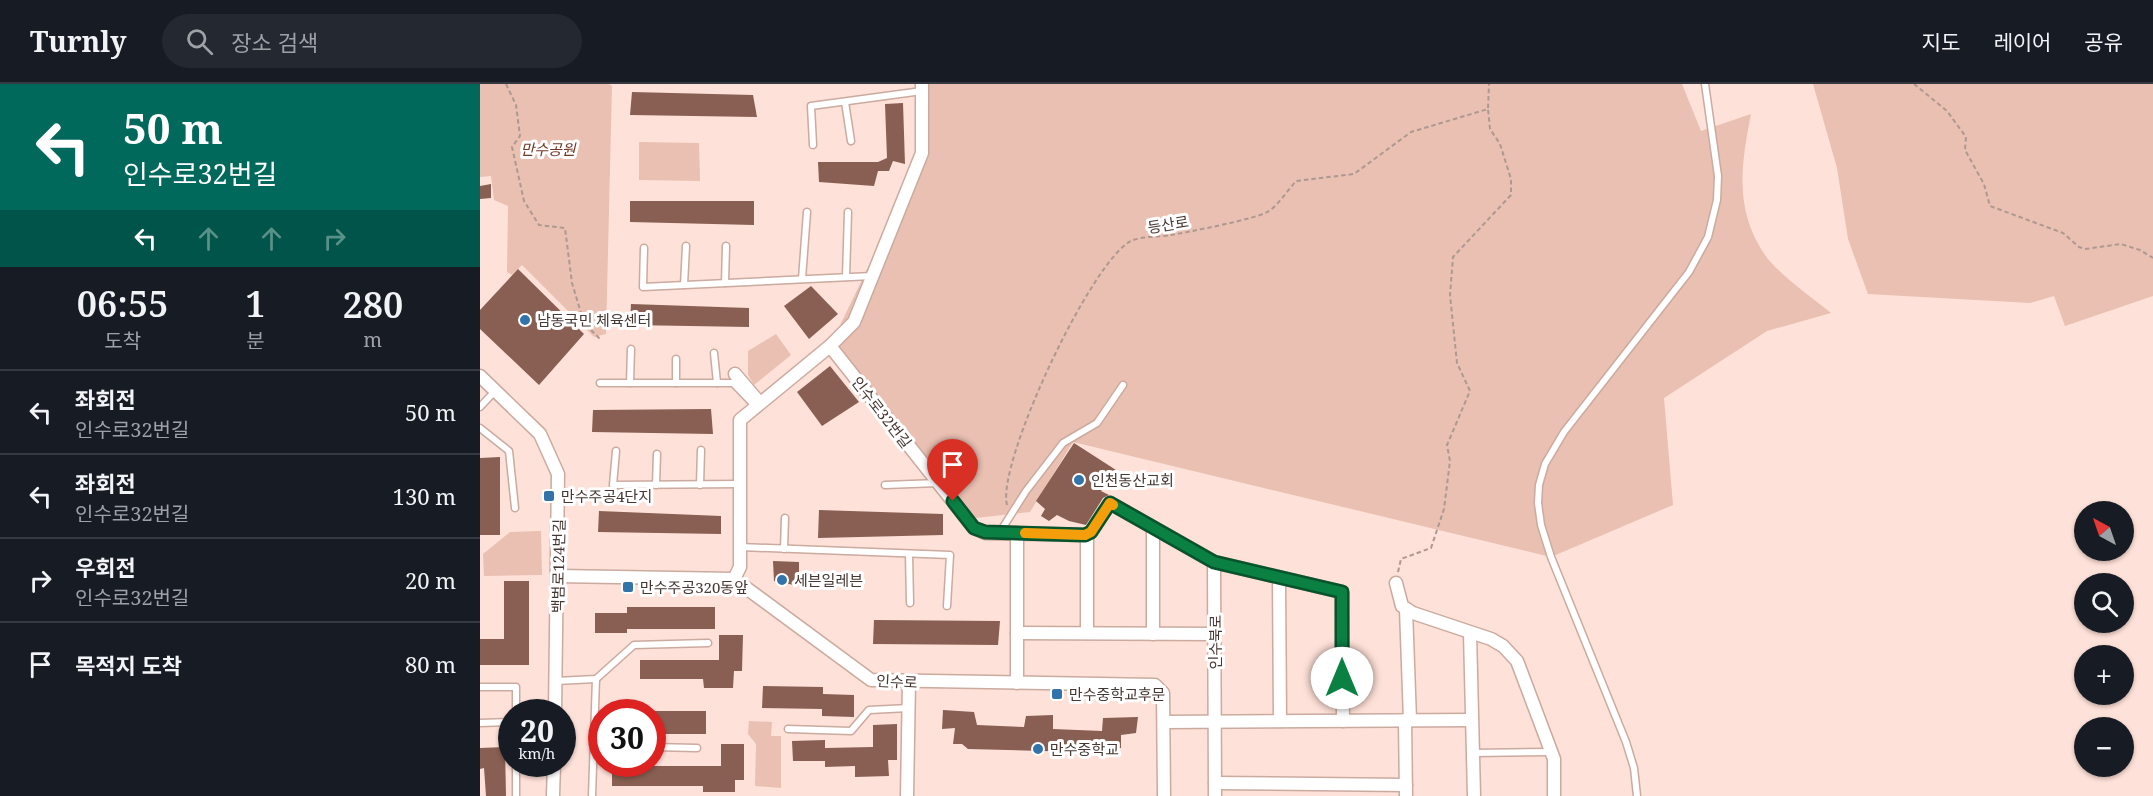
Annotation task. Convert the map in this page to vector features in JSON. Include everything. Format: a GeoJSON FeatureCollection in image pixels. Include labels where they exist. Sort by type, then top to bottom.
{"type":"FeatureCollection","features":[{"type":"Feature","properties":{"kind":"street"},"geometry":{"type":"LineString","coordinates":[[558,576],[734,579],[740,567],[740,420],[850,328],[922,153],[922,87]]}},
{"type":"Feature","properties":{"kind":"street","name":"인수로32번길"},"geometry":{"type":"LineString","coordinates":[[830,346],[974,528],[985,532],[1000,533],[1087,534]]}},
{"type":"Feature","properties":{"kind":"street"},"geometry":{"type":"LineString","coordinates":[[735,374],[757,404]]}},
{"type":"Feature","properties":{"kind":"street","name":"백범로124번길"},"geometry":{"type":"LineString","coordinates":[[480,376],[540,434],[558,474],[555,699]]}},
{"type":"Feature","properties":{"kind":"street"},"geometry":{"type":"LineString","coordinates":[[1087,633],[1087,534],[1110,503],[1214,562],[1342,592],[1343,720]]}},
{"type":"Feature","properties":{"kind":"street"},"geometry":{"type":"LineString","coordinates":[[1153,529],[1153,634]]}},
{"type":"Feature","properties":{"kind":"street"},"geometry":{"type":"LineString","coordinates":[[1017,533],[1017,683]]}},
{"type":"Feature","properties":{"kind":"street","name":"인수북로"},"geometry":{"type":"LineString","coordinates":[[1214,562],[1215,796]]}},
{"type":"Feature","properties":{"kind":"street"},"geometry":{"type":"LineString","coordinates":[[1279,578],[1280,721]]}},
{"type":"Feature","properties":{"kind":"street","name":"인수로"},"geometry":{"type":"LineString","coordinates":[[734,579],[860,674],[882,682],[1155,685],[1163,693],[1164,796]]}},
{"type":"Feature","properties":{"kind":"street"},"geometry":{"type":"LineString","coordinates":[[1396,583],[1397,594],[1402,606],[1406,609],[1503,646],[1517,661],[1552,752],[1554,796]]}},
{"type":"Feature","properties":{"kind":"street"},"geometry":{"type":"LineString","coordinates":[[1215,783],[1406,790],[1406,609]]}},
{"type":"Feature","properties":{"kind":"street"},"geometry":{"type":"LineString","coordinates":[[1017,633],[1215,634]]}},
{"type":"Feature","properties":{"kind":"street"},"geometry":{"type":"LineString","coordinates":[[1470,633],[1474,796]]}},
{"type":"Feature","properties":{"kind":"street"},"geometry":{"type":"LineString","coordinates":[[907,796],[909,682]]}},
{"type":"Feature","properties":{"kind":"street"},"geometry":{"type":"LineString","coordinates":[[1164,722],[1471,720]]}},
{"type":"Feature","properties":{"kind":"street"},"geometry":{"type":"LineString","coordinates":[[553,796],[554,777]]}},
{"type":"Feature","properties":{"kind":"lane"},"geometry":{"type":"LineString","coordinates":[[1637,796],[1634,768],[1626,742],[1551,557],[1541,525],[1539,494],[1545,464],[1559,439],[1689,272],[1708,237],[1717,200],[1718,176],[1705,84]]}},
{"type":"Feature","properties":{"kind":"lane"},"geometry":{"type":"LineString","coordinates":[[813,145],[811,106],[922,87]]}},
{"type":"Feature","properties":{"kind":"lane"},"geometry":{"type":"LineString","coordinates":[[845,102],[851,141]]}},
{"type":"Feature","properties":{"kind":"lane"},"geometry":{"type":"LineString","coordinates":[[802,279],[807,212]]}},
{"type":"Feature","properties":{"kind":"lane"},"geometry":{"type":"LineString","coordinates":[[846,277],[848,212]]}},
{"type":"Feature","properties":{"kind":"lane"},"geometry":{"type":"LineString","coordinates":[[684,285],[686,246]]}},
{"type":"Feature","properties":{"kind":"lane"},"geometry":{"type":"LineString","coordinates":[[724,283],[726,246]]}},
{"type":"Feature","properties":{"kind":"lane"},"geometry":{"type":"LineString","coordinates":[[644,248],[643,287],[873,276]]}},
{"type":"Feature","properties":{"kind":"lane"},"geometry":{"type":"LineString","coordinates":[[630,383],[631,350]]}},
{"type":"Feature","properties":{"kind":"lane"},"geometry":{"type":"LineString","coordinates":[[714,353],[717,383]]}},
{"type":"Feature","properties":{"kind":"lane"},"geometry":{"type":"LineString","coordinates":[[676,359],[676,383]]}},
{"type":"Feature","properties":{"kind":"lane"},"geometry":{"type":"LineString","coordinates":[[600,383],[733,383],[757,404]]}},
{"type":"Feature","properties":{"kind":"lane"},"geometry":{"type":"LineString","coordinates":[[1000,533],[1026,491],[1063,443],[1096,423],[1124,385]]}},
{"type":"Feature","properties":{"kind":"lane"},"geometry":{"type":"LineString","coordinates":[[480,407],[495,391]]}},
{"type":"Feature","properties":{"kind":"lane"},"geometry":{"type":"LineString","coordinates":[[480,428],[509,451],[515,508]]}},
{"type":"Feature","properties":{"kind":"lane"},"geometry":{"type":"LineString","coordinates":[[699,485],[701,450]]}},
{"type":"Feature","properties":{"kind":"lane"},"geometry":{"type":"LineString","coordinates":[[616,451],[613,485],[740,484]]}},
{"type":"Feature","properties":{"kind":"lane"},"geometry":{"type":"LineString","coordinates":[[656,484],[657,454]]}},
{"type":"Feature","properties":{"kind":"lane"},"geometry":{"type":"LineString","coordinates":[[885,485],[938,483]]}},
{"type":"Feature","properties":{"kind":"lane"},"geometry":{"type":"LineString","coordinates":[[784,518],[784,549]]}},
{"type":"Feature","properties":{"kind":"lane"},"geometry":{"type":"LineString","coordinates":[[740,547],[950,555],[947,606]]}},
{"type":"Feature","properties":{"kind":"lane"},"geometry":{"type":"LineString","coordinates":[[909,554],[910,603]]}},
{"type":"Feature","properties":{"kind":"lane"},"geometry":{"type":"LineString","coordinates":[[556,681],[596,679],[634,645],[708,643]]}},
{"type":"Feature","properties":{"kind":"lane"},"geometry":{"type":"LineString","coordinates":[[596,679],[597,699]]}},
{"type":"Feature","properties":{"kind":"lane"},"geometry":{"type":"LineString","coordinates":[[480,687],[516,687],[516,699]]}},
{"type":"Feature","properties":{"kind":"lane"},"geometry":{"type":"LineString","coordinates":[[788,729],[851,732],[869,710],[909,708]]}},
{"type":"Feature","properties":{"kind":"lane"},"geometry":{"type":"LineString","coordinates":[[480,723],[498,722]]}},
{"type":"Feature","properties":{"kind":"lane"},"geometry":{"type":"LineString","coordinates":[[666,747],[698,748]]}},
{"type":"Feature","properties":{"kind":"lane"},"geometry":{"type":"LineString","coordinates":[[1473,753],[1552,752]]}},
{"type":"Feature","properties":{"kind":"lane"},"geometry":{"type":"LineString","coordinates":[[516,777],[516,796]]}},
{"type":"Feature","properties":{"kind":"lane"},"geometry":{"type":"LineString","coordinates":[[592,796],[594,777]]}},
{"type":"Feature","properties":{"kind":"path"},"geometry":{"type":"LineString","coordinates":[[506,84],[516,105],[520,136],[512,147],[524,201],[539,225],[564,228],[572,283],[584,323],[600,339]]}},
{"type":"Feature","properties":{"kind":"path"},"geometry":{"type":"LineString","coordinates":[[1396,583],[1401,560],[1431,548],[1444,509],[1450,461],[1447,445],[1470,391],[1457,363],[1450,295],[1453,257],[1511,195],[1511,179],[1500,144],[1490,129],[1489,84]]}},
{"type":"Feature","properties":{"kind":"path"},"geometry":{"type":"LineString","coordinates":[[1914,84],[1947,111],[1966,136],[1965,150],[1984,184],[1990,206],[2063,233],[2079,247],[2085,249],[2121,244],[2140,250],[2153,258]]}},
{"type":"Feature","properties":{"kind":"path","name":"등산로"},"geometry":{"type":"LineString","coordinates":[[1008,520],[1007,480],[1040,385],[1071,321],[1103,271],[1131,241],[1191,232],[1268,212],[1296,181],[1354,174],[1410,132],[1488,109]]}},
{"type":"Feature","properties":{"kind":"green space","name":"만수공원"},"geometry":{"type":"Polygon","coordinates":[[[480,84],[609,84],[612,86],[606,334],[594,337],[522,265],[512,275],[507,272],[508,206],[494,200],[491,176],[480,177],[480,84]]]}},
{"type":"Feature","properties":{"kind":"green space"},"geometry":{"type":"Polygon","coordinates":[[[919,84],[1682,84],[1701,131],[1751,114],[1743,169],[1744,204],[1748,221],[1765,255],[1778,270],[1831,313],[1767,331],[1664,398],[1673,505],[1551,557],[1073,442],[1030,512],[967,519],[830,346],[918,164],[919,84]]]}},
{"type":"Feature","properties":{"kind":"green space"},"geometry":{"type":"Polygon","coordinates":[[[1813,84],[2153,84],[2153,296],[2065,326],[2054,296],[2030,303],[1868,294],[1848,239],[1837,168],[1813,84]]]}},
{"type":"Feature","properties":{"kind":"green space"},"geometry":{"type":"Polygon","coordinates":[[[639,142],[699,143],[700,181],[639,180],[639,142]]]}},
{"type":"Feature","properties":{"kind":"green space"},"geometry":{"type":"Polygon","coordinates":[[[776,334],[791,355],[754,385],[748,375],[748,351],[776,334]]]}},
{"type":"Feature","properties":{"kind":"green space"},"geometry":{"type":"Polygon","coordinates":[[[541,531],[542,575],[484,576],[483,554],[510,532],[541,531]]]}},
{"type":"Feature","properties":{"kind":"green space"},"geometry":{"type":"Polygon","coordinates":[[[749,721],[772,722],[771,736],[781,736],[781,788],[755,786],[756,744],[748,734],[749,721]]]}},
{"type":"Feature","properties":{"kind":"building"},"geometry":{"type":"Polygon","coordinates":[[[632,92],[753,95],[757,117],[630,115],[632,92]]]}},
{"type":"Feature","properties":{"kind":"building"},"geometry":{"type":"Polygon","coordinates":[[[903,103],[905,164],[893,161],[889,171],[878,171],[874,186],[819,182],[818,162],[878,162],[887,158],[885,104],[903,103]]]}},
{"type":"Feature","properties":{"kind":"building"},"geometry":{"type":"Polygon","coordinates":[[[491,184],[491,198],[480,199],[480,186],[491,184]]]}},
{"type":"Feature","properties":{"kind":"building"},"geometry":{"type":"Polygon","coordinates":[[[630,201],[754,201],[754,225],[630,222],[630,201]]]}},
{"type":"Feature","properties":{"kind":"building","name":"남동국민 체육센터"},"geometry":{"type":"Polygon","coordinates":[[[518,269],[584,334],[539,385],[480,329],[480,310],[518,269]]]}},
{"type":"Feature","properties":{"kind":"building"},"geometry":{"type":"Polygon","coordinates":[[[811,286],[838,314],[809,339],[784,306],[811,286]]]}},
{"type":"Feature","properties":{"kind":"building"},"geometry":{"type":"Polygon","coordinates":[[[631,304],[749,308],[749,327],[630,325],[631,304]]]}},
{"type":"Feature","properties":{"kind":"building"},"geometry":{"type":"Polygon","coordinates":[[[830,366],[859,402],[822,426],[797,392],[830,366]]]}},
{"type":"Feature","properties":{"kind":"building"},"geometry":{"type":"Polygon","coordinates":[[[711,409],[713,434],[592,432],[593,410],[711,409]]]}},
{"type":"Feature","properties":{"kind":"building","name":"인천동산교회"},"geometry":{"type":"Polygon","coordinates":[[[1074,443],[1116,470],[1101,491],[1109,495],[1103,498],[1086,525],[1057,515],[1049,521],[1041,516],[1045,509],[1036,501],[1074,443]]]}},
{"type":"Feature","properties":{"kind":"building"},"geometry":{"type":"Polygon","coordinates":[[[500,457],[500,535],[480,535],[480,458],[500,457]]]}},
{"type":"Feature","properties":{"kind":"building"},"geometry":{"type":"Polygon","coordinates":[[[819,510],[943,514],[943,535],[818,538],[819,510]]]}},
{"type":"Feature","properties":{"kind":"building"},"geometry":{"type":"Polygon","coordinates":[[[599,511],[721,516],[721,534],[598,532],[599,511]]]}},
{"type":"Feature","properties":{"kind":"building"},"geometry":{"type":"Polygon","coordinates":[[[773,561],[799,562],[799,586],[774,581],[773,561]]]}},
{"type":"Feature","properties":{"kind":"building"},"geometry":{"type":"Polygon","coordinates":[[[504,581],[529,581],[529,665],[480,665],[480,639],[504,639],[504,581]]]}},
{"type":"Feature","properties":{"kind":"building"},"geometry":{"type":"Polygon","coordinates":[[[627,607],[715,607],[715,629],[627,629],[627,633],[595,633],[595,613],[627,613],[627,607]]]}},
{"type":"Feature","properties":{"kind":"building"},"geometry":{"type":"Polygon","coordinates":[[[874,620],[1000,621],[998,645],[873,644],[874,620]]]}},
{"type":"Feature","properties":{"kind":"building"},"geometry":{"type":"Polygon","coordinates":[[[719,635],[743,635],[742,671],[734,671],[733,688],[704,688],[703,679],[640,679],[640,660],[719,660],[719,635]]]}},
{"type":"Feature","properties":{"kind":"building"},"geometry":{"type":"Polygon","coordinates":[[[763,686],[823,687],[823,694],[854,695],[854,717],[822,716],[822,709],[762,708],[763,686]]]}},
{"type":"Feature","properties":{"kind":"building"},"geometry":{"type":"Polygon","coordinates":[[[943,710],[974,712],[977,725],[1024,727],[1026,716],[1053,715],[1053,729],[1102,731],[1103,718],[1138,717],[1136,733],[1121,735],[1121,748],[1116,748],[1114,753],[968,749],[962,744],[953,744],[955,728],[942,729],[943,710]]]}},
{"type":"Feature","properties":{"kind":"building"},"geometry":{"type":"Polygon","coordinates":[[[666,711],[706,711],[706,734],[666,734],[666,711]]]}},
{"type":"Feature","properties":{"kind":"building"},"geometry":{"type":"Polygon","coordinates":[[[897,724],[897,760],[888,760],[889,776],[855,777],[855,766],[825,767],[825,761],[793,761],[792,741],[825,740],[825,748],[873,747],[873,725],[897,724]]]}},
{"type":"Feature","properties":{"kind":"building"},"geometry":{"type":"Polygon","coordinates":[[[721,744],[744,744],[744,780],[735,780],[735,792],[703,792],[703,786],[612,786],[612,777],[666,777],[666,766],[721,766],[721,744]]]}},
{"type":"Feature","properties":{"kind":"building"},"geometry":{"type":"Polygon","coordinates":[[[498,747],[498,777],[506,777],[506,796],[486,796],[484,768],[480,769],[480,748],[498,747]]]}},
{"type":"Feature","properties":{"kind":"slow traffic"},"geometry":{"type":"LineString","coordinates":[[1025,533],[1085,535],[1091,532],[1110,503],[1113,505]]}},
{"type":"Feature","properties":{"kind":"place","name":"남동국민 체육센터"},"geometry":{"type":"Point","coordinates":[525,320]}},
{"type":"Feature","properties":{"kind":"place","name":"인천동산교회"},"geometry":{"type":"Point","coordinates":[1079,480]}},
{"type":"Feature","properties":{"kind":"place","name":"만수주공4단지"},"geometry":{"type":"Point","coordinates":[549,496]}},
{"type":"Feature","properties":{"kind":"place","name":"세븐일레븐"},"geometry":{"type":"Point","coordinates":[782,580]}},
{"type":"Feature","properties":{"kind":"place","name":"만수주공320동앞"},"geometry":{"type":"Point","coordinates":[628,587]}},
{"type":"Feature","properties":{"kind":"place","name":"만수중학교후문"},"geometry":{"type":"Point","coordinates":[1057,694]}},
{"type":"Feature","properties":{"kind":"place","name":"만수중학교"},"geometry":{"type":"Point","coordinates":[1038,749]}},
{"type":"Feature","properties":{"kind":"route"},"geometry":{"type":"LineString","coordinates":[[953,501],[974,528],[985,532],[1085,535],[1091,532],[1110,503],[1214,562],[1342,592],[1342,678]]}}]}
